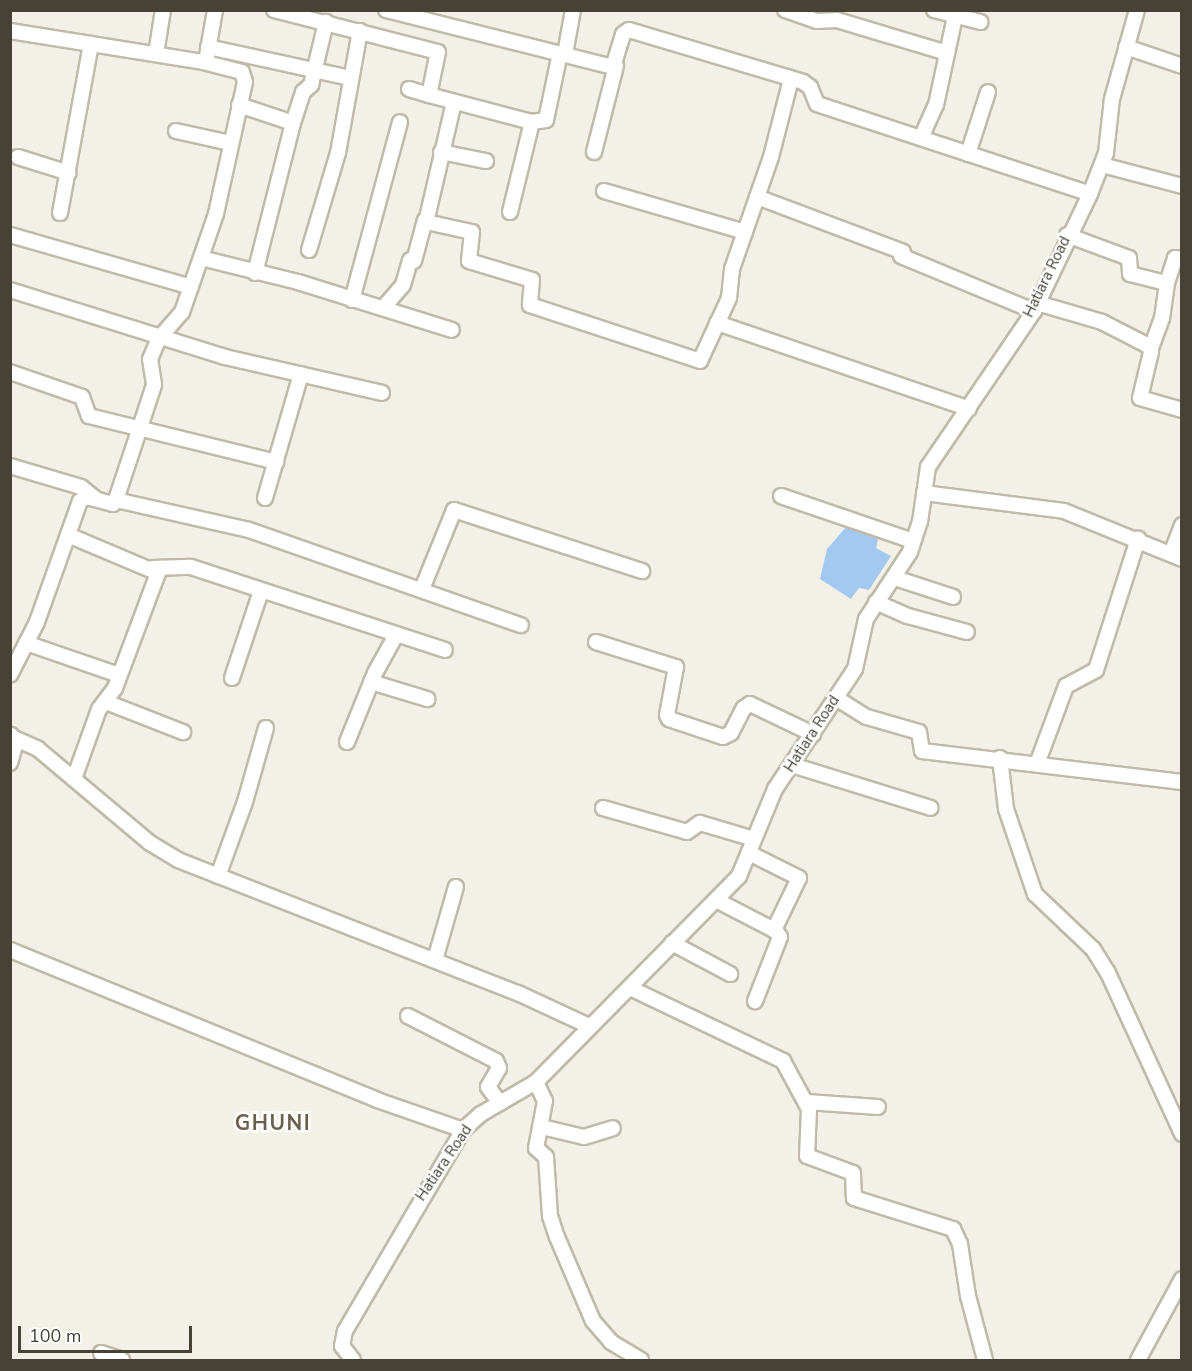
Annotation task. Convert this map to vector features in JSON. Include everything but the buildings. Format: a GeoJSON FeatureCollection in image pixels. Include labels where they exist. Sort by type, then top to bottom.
{"type":"FeatureCollection","features":[{"type":"Feature","properties":{"kind":"street"},"geometry":{"type":"LineString","coordinates":[[156,54],[163,10]]}},
{"type":"Feature","properties":{"kind":"street"},"geometry":{"type":"LineString","coordinates":[[206,63],[215,10]]}},
{"type":"Feature","properties":{"kind":"street"},"geometry":{"type":"LineString","coordinates":[[274,10],[360,30],[438,52],[429,95]]}},
{"type":"Feature","properties":{"kind":"street"},"geometry":{"type":"LineString","coordinates":[[386,10],[616,66]]}},
{"type":"Feature","properties":{"kind":"street"},"geometry":{"type":"LineString","coordinates":[[409,90],[532,122],[546,120],[573,10]]}},
{"type":"Feature","properties":{"kind":"street"},"geometry":{"type":"LineString","coordinates":[[785,10],[817,21],[837,20],[947,53]]}},
{"type":"Feature","properties":{"kind":"street"},"geometry":{"type":"LineString","coordinates":[[934,10],[980,22]]}},
{"type":"Feature","properties":{"kind":"street","name":"Hatiara Road"},"geometry":{"type":"LineString","coordinates":[[356,1360],[342,1346],[345,1331],[414,1208],[463,1130],[500,1103],[536,1082],[739,876],[775,789],[855,669],[867,619],[876,602],[895,578],[913,541],[928,466],[937,449],[969,408],[993,365],[1035,307],[1067,235],[1090,194],[1102,165],[1114,89],[1137,10]]}},
{"type":"Feature","properties":{"kind":"street"},"geometry":{"type":"LineString","coordinates":[[921,138],[936,105],[955,16]]}},
{"type":"Feature","properties":{"kind":"street"},"geometry":{"type":"LineString","coordinates":[[255,273],[292,123],[314,69],[326,22]]}},
{"type":"Feature","properties":{"kind":"street"},"geometry":{"type":"LineString","coordinates":[[309,250],[338,153],[360,30]]}},
{"type":"Feature","properties":{"kind":"street"},"geometry":{"type":"LineString","coordinates":[[594,152],[623,34],[629,30],[808,84],[817,104],[1090,194]]}},
{"type":"Feature","properties":{"kind":"street"},"geometry":{"type":"LineString","coordinates":[[10,31],[206,63],[244,75],[220,196],[182,312],[161,337],[150,359],[154,385],[116,500],[113,504],[96,499],[81,487],[10,466]]}},
{"type":"Feature","properties":{"kind":"street"},"geometry":{"type":"LineString","coordinates":[[60,213],[91,44]]}},
{"type":"Feature","properties":{"kind":"street"},"geometry":{"type":"LineString","coordinates":[[208,47],[350,78]]}},
{"type":"Feature","properties":{"kind":"street"},"geometry":{"type":"LineString","coordinates":[[1126,47],[1182,66]]}},
{"type":"Feature","properties":{"kind":"street"},"geometry":{"type":"LineString","coordinates":[[425,220],[472,232],[469,261],[532,280],[528,301],[532,306],[700,361],[729,297],[732,269],[757,197],[791,79]]}},
{"type":"Feature","properties":{"kind":"street"},"geometry":{"type":"LineString","coordinates":[[968,154],[988,92]]}},
{"type":"Feature","properties":{"kind":"street"},"geometry":{"type":"LineString","coordinates":[[383,308],[403,285],[412,260],[425,220],[454,102]]}},
{"type":"Feature","properties":{"kind":"street"},"geometry":{"type":"LineString","coordinates":[[239,105],[292,123]]}},
{"type":"Feature","properties":{"kind":"street"},"geometry":{"type":"LineString","coordinates":[[352,300],[400,122]]}},
{"type":"Feature","properties":{"kind":"street"},"geometry":{"type":"LineString","coordinates":[[510,212],[532,122]]}},
{"type":"Feature","properties":{"kind":"street"},"geometry":{"type":"LineString","coordinates":[[176,130],[230,143]]}},
{"type":"Feature","properties":{"kind":"street"},"geometry":{"type":"LineString","coordinates":[[441,152],[486,161]]}},
{"type":"Feature","properties":{"kind":"street"},"geometry":{"type":"LineString","coordinates":[[18,157],[69,172]]}},
{"type":"Feature","properties":{"kind":"street"},"geometry":{"type":"LineString","coordinates":[[1102,165],[1182,186]]}},
{"type":"Feature","properties":{"kind":"street"},"geometry":{"type":"LineString","coordinates":[[604,191],[745,232]]}},
{"type":"Feature","properties":{"kind":"street"},"geometry":{"type":"LineString","coordinates":[[757,197],[1035,307],[1102,322],[1151,348]]}},
{"type":"Feature","properties":{"kind":"street"},"geometry":{"type":"LineString","coordinates":[[10,235],[191,287]]}},
{"type":"Feature","properties":{"kind":"street"},"geometry":{"type":"LineString","coordinates":[[1067,235],[1129,258],[1130,274],[1167,283]]}},
{"type":"Feature","properties":{"kind":"street"},"geometry":{"type":"LineString","coordinates":[[201,258],[383,308],[452,330]]}},
{"type":"Feature","properties":{"kind":"street"},"geometry":{"type":"LineString","coordinates":[[1182,259],[1175,258],[1167,283],[1164,312],[1151,348],[1140,398],[1182,410]]}},
{"type":"Feature","properties":{"kind":"street"},"geometry":{"type":"LineString","coordinates":[[10,290],[161,337],[382,393]]}},
{"type":"Feature","properties":{"kind":"street"},"geometry":{"type":"LineString","coordinates":[[717,323],[969,408]]}},
{"type":"Feature","properties":{"kind":"street"},"geometry":{"type":"LineString","coordinates":[[10,372],[82,397],[90,416],[276,462]]}},
{"type":"Feature","properties":{"kind":"street"},"geometry":{"type":"LineString","coordinates":[[265,498],[301,374]]}},
{"type":"Feature","properties":{"kind":"street"},"geometry":{"type":"LineString","coordinates":[[924,493],[1064,511],[1176,556],[1182,525]]}},
{"type":"Feature","properties":{"kind":"street"},"geometry":{"type":"LineString","coordinates":[[781,496],[913,541]]}},
{"type":"Feature","properties":{"kind":"street"},"geometry":{"type":"LineString","coordinates":[[10,675],[26,643],[80,501],[96,499]]}},
{"type":"Feature","properties":{"kind":"street"},"geometry":{"type":"LineString","coordinates":[[116,500],[249,530],[521,625]]}},
{"type":"Feature","properties":{"kind":"street"},"geometry":{"type":"LineString","coordinates":[[422,589],[454,510],[642,571]]}},
{"type":"Feature","properties":{"kind":"street"},"geometry":{"type":"LineString","coordinates":[[68,535],[153,568],[191,567],[444,650]]}},
{"type":"Feature","properties":{"kind":"street"},"geometry":{"type":"LineString","coordinates":[[1037,764],[1066,686],[1096,670],[1138,539]]}},
{"type":"Feature","properties":{"kind":"street"},"geometry":{"type":"LineString","coordinates":[[74,779],[99,709],[106,702],[119,675],[158,576],[153,568]]}},
{"type":"Feature","properties":{"kind":"street"},"geometry":{"type":"LineString","coordinates":[[895,578],[953,597]]}},
{"type":"Feature","properties":{"kind":"street"},"geometry":{"type":"LineString","coordinates":[[232,678],[261,591]]}},
{"type":"Feature","properties":{"kind":"street"},"geometry":{"type":"LineString","coordinates":[[876,602],[908,616],[967,632]]}},
{"type":"Feature","properties":{"kind":"street"},"geometry":{"type":"LineString","coordinates":[[347,742],[371,682],[396,635]]}},
{"type":"Feature","properties":{"kind":"street"},"geometry":{"type":"LineString","coordinates":[[596,642],[676,667],[667,715],[669,719],[723,737],[730,733],[744,708],[750,704],[813,734]]}},
{"type":"Feature","properties":{"kind":"street"},"geometry":{"type":"LineString","coordinates":[[26,643],[119,675]]}},
{"type":"Feature","properties":{"kind":"street"},"geometry":{"type":"LineString","coordinates":[[371,682],[427,699]]}},
{"type":"Feature","properties":{"kind":"street"},"geometry":{"type":"LineString","coordinates":[[836,698],[867,717],[919,732],[921,751],[1000,758],[1182,782]]}},
{"type":"Feature","properties":{"kind":"street"},"geometry":{"type":"LineString","coordinates":[[106,702],[183,732]]}},
{"type":"Feature","properties":{"kind":"street"},"geometry":{"type":"LineString","coordinates":[[218,876],[245,802],[266,728]]}},
{"type":"Feature","properties":{"kind":"street"},"geometry":{"type":"LineString","coordinates":[[10,763],[13,737],[38,749],[163,852],[218,876],[570,1014],[589,1026]]}},
{"type":"Feature","properties":{"kind":"street"},"geometry":{"type":"LineString","coordinates":[[1000,758],[1006,809],[1030,884],[1035,894],[1093,949],[1108,973],[1182,1134]]}},
{"type":"Feature","properties":{"kind":"street"},"geometry":{"type":"LineString","coordinates":[[792,765],[931,808]]}},
{"type":"Feature","properties":{"kind":"street"},"geometry":{"type":"LineString","coordinates":[[603,808],[687,832],[700,823],[754,839]]}},
{"type":"Feature","properties":{"kind":"street"},"geometry":{"type":"LineString","coordinates":[[749,853],[799,878],[774,930]]}},
{"type":"Feature","properties":{"kind":"street"},"geometry":{"type":"LineString","coordinates":[[435,960],[456,887]]}},
{"type":"Feature","properties":{"kind":"street"},"geometry":{"type":"LineString","coordinates":[[716,900],[774,930],[780,939],[755,1001]]}},
{"type":"Feature","properties":{"kind":"street"},"geometry":{"type":"LineString","coordinates":[[672,943],[730,974]]}},
{"type":"Feature","properties":{"kind":"street"},"geometry":{"type":"LineString","coordinates":[[10,950],[377,1100],[463,1130]]}},
{"type":"Feature","properties":{"kind":"street"},"geometry":{"type":"LineString","coordinates":[[630,988],[772,1054],[789,1069],[807,1102],[809,1160],[853,1173],[854,1198],[947,1227],[958,1235],[968,1296],[986,1360]]}},
{"type":"Feature","properties":{"kind":"street"},"geometry":{"type":"LineString","coordinates":[[408,1016],[496,1061],[499,1068],[488,1087],[500,1103]]}},
{"type":"Feature","properties":{"kind":"street"},"geometry":{"type":"LineString","coordinates":[[536,1082],[544,1099],[542,1127],[536,1148],[546,1157],[550,1216],[583,1303],[611,1342],[641,1360]]}},
{"type":"Feature","properties":{"kind":"street"},"geometry":{"type":"LineString","coordinates":[[807,1102],[878,1107]]}},
{"type":"Feature","properties":{"kind":"street"},"geometry":{"type":"LineString","coordinates":[[542,1127],[584,1137],[614,1128]]}},
{"type":"Feature","properties":{"kind":"street"},"geometry":{"type":"LineString","coordinates":[[1138,1360],[1182,1279]]}},
{"type":"Feature","properties":{"kind":"street"},"geometry":{"type":"LineString","coordinates":[[101,1353],[122,1360]]}},
{"type":"Feature","properties":{"kind":"water"},"geometry":{"type":"Polygon","coordinates":[[[846,527],[878,539],[876,548],[891,556],[869,590],[859,588],[851,599],[820,579],[827,549],[846,527]]]}},
{"type":"Feature","properties":{"kind":"district","name":"GHUNI"},"geometry":{"type":"Point","coordinates":[273,1123]}}]}
